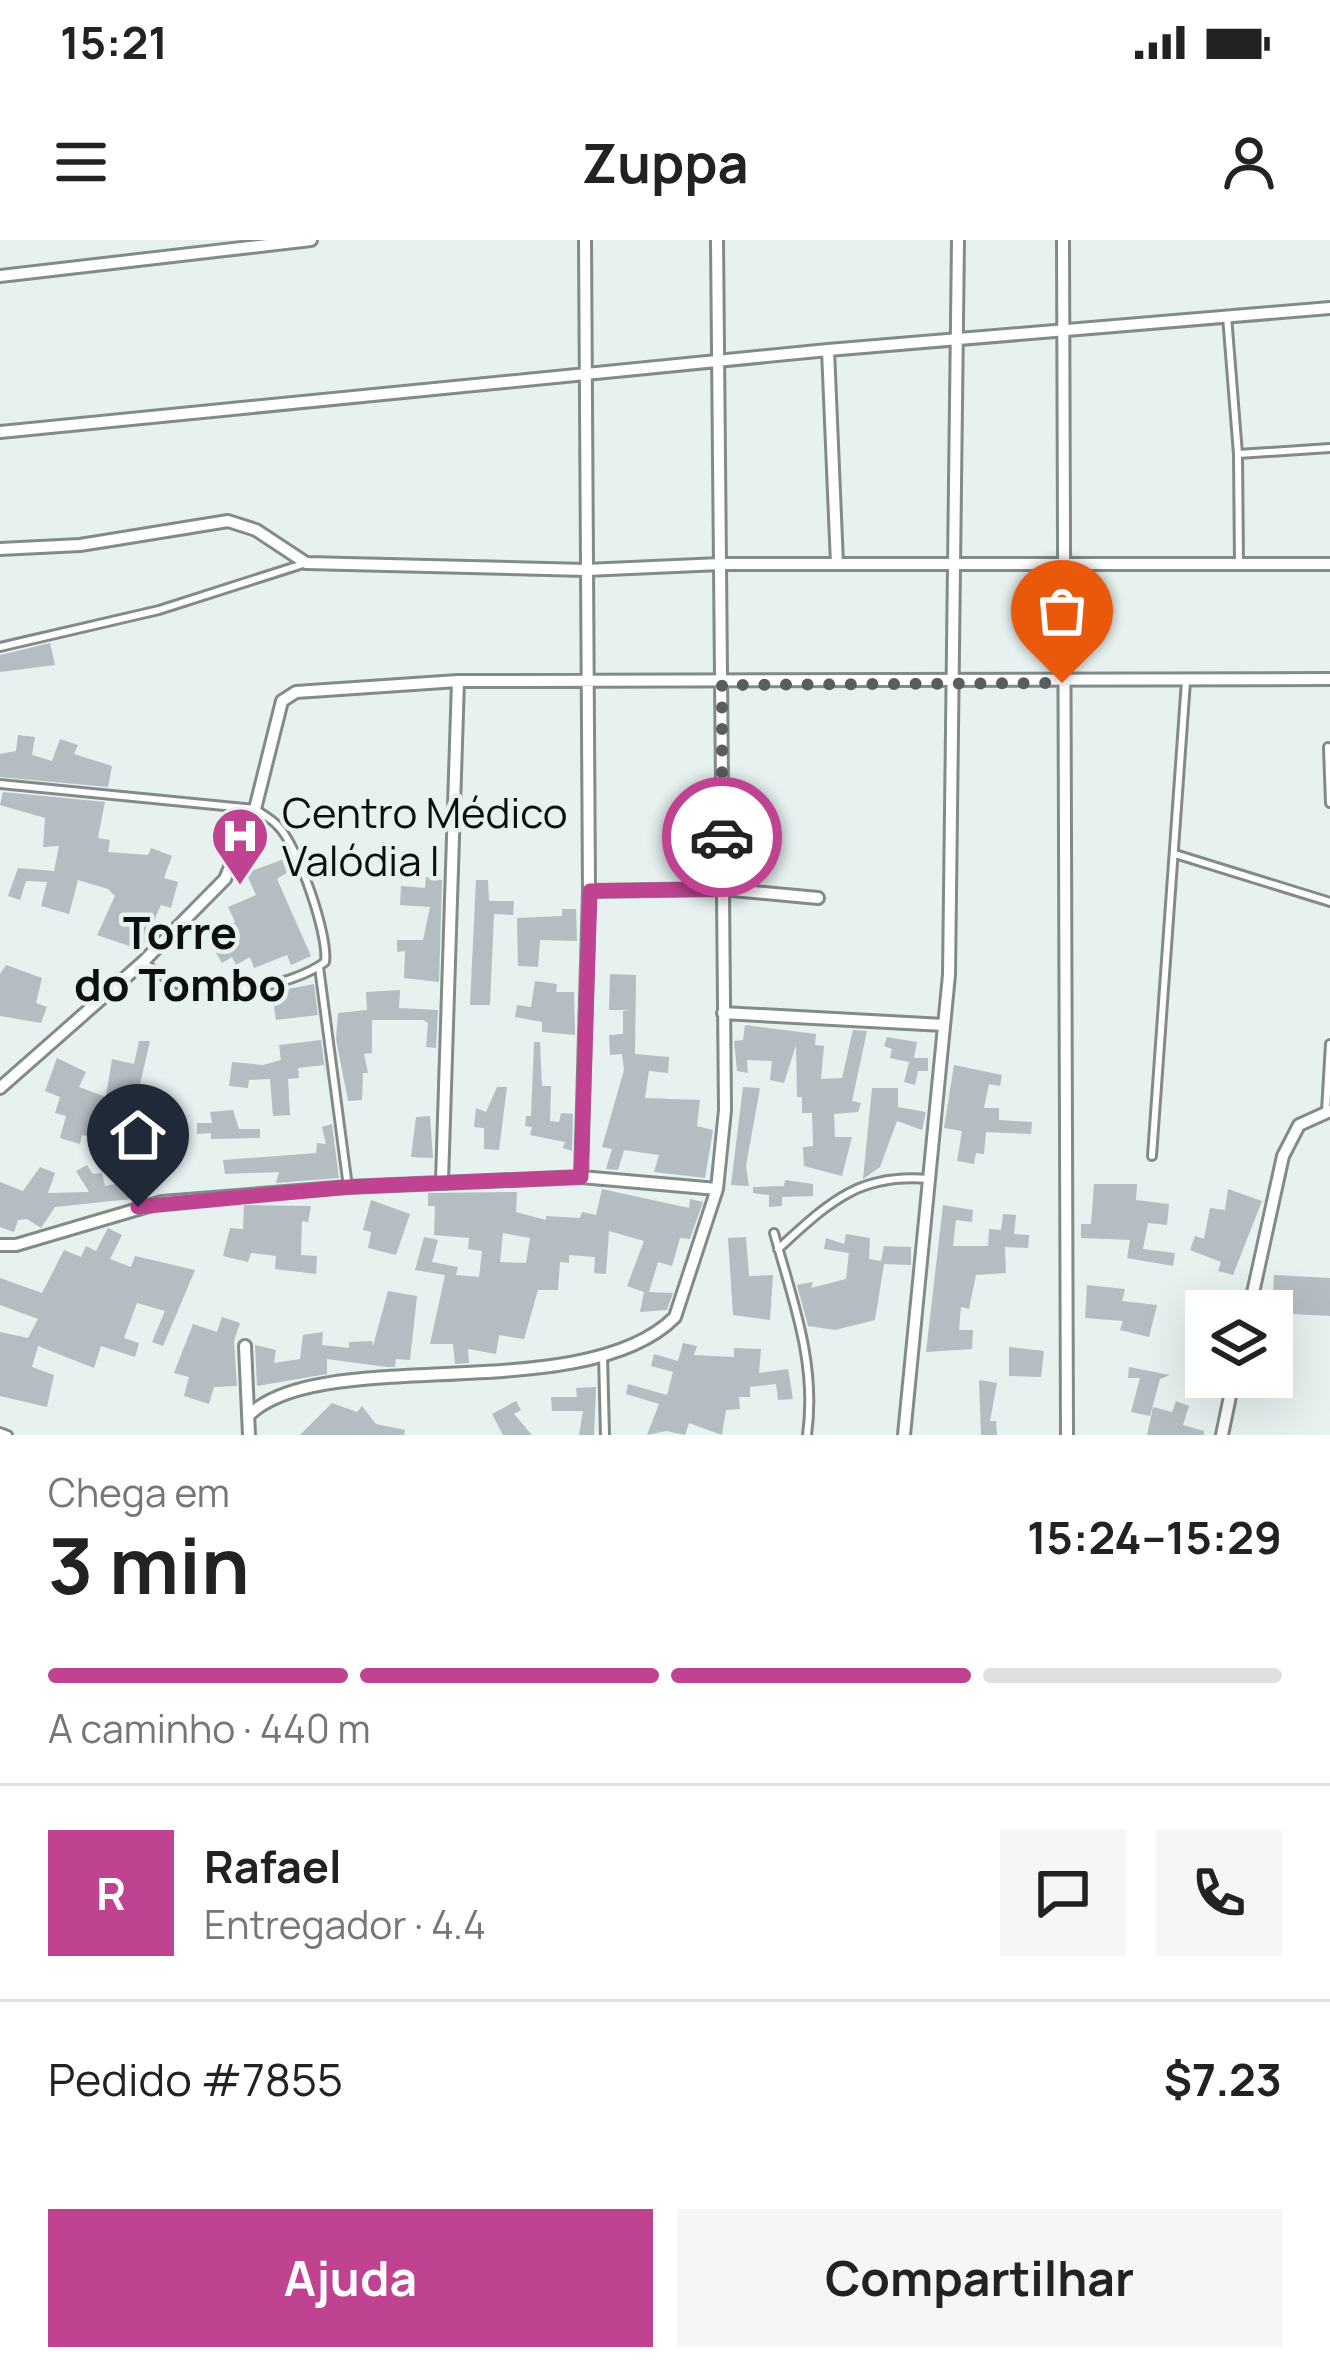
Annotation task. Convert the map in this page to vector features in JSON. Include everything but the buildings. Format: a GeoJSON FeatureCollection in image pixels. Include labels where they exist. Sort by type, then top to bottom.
{"type":"FeatureCollection","features":[{"type":"Feature","properties":{"kind":"street"},"geometry":{"type":"LineString","coordinates":[[0,276],[311,240]]}},
{"type":"Feature","properties":{"kind":"street"},"geometry":{"type":"LineString","coordinates":[[581,1177],[590,891],[585,240]]}},
{"type":"Feature","properties":{"kind":"street"},"geometry":{"type":"LineString","coordinates":[[248,1416],[293,1391],[324,1384],[502,1372],[603,1353],[642,1339],[675,1318],[717,1189],[725,1110],[717,240]]}},
{"type":"Feature","properties":{"kind":"street"},"geometry":{"type":"LineString","coordinates":[[904,1435],[944,1025],[954,681],[958,240]]}},
{"type":"Feature","properties":{"kind":"street"},"geometry":{"type":"LineString","coordinates":[[1064,240],[1061,565],[1067,1435]]}},
{"type":"Feature","properties":{"kind":"street"},"geometry":{"type":"LineString","coordinates":[[0,432],[828,350],[1330,308]]}},
{"type":"Feature","properties":{"kind":"street"},"geometry":{"type":"LineString","coordinates":[[828,350],[836,564]]}},
{"type":"Feature","properties":{"kind":"street"},"geometry":{"type":"LineString","coordinates":[[0,549],[80,545],[228,520],[256,530],[306,563],[586,570],[720,564],[1330,564]]}},
{"type":"Feature","properties":{"kind":"street"},"geometry":{"type":"LineString","coordinates":[[0,1088],[143,962],[225,879],[255,808],[286,695],[458,681],[722,685],[1330,679]]}},
{"type":"Feature","properties":{"kind":"street"},"geometry":{"type":"LineString","coordinates":[[442,1181],[458,681]]}},
{"type":"Feature","properties":{"kind":"street"},"geometry":{"type":"LineString","coordinates":[[590,891],[722,889],[818,898]]}},
{"type":"Feature","properties":{"kind":"street"},"geometry":{"type":"LineString","coordinates":[[723,1013],[944,1025]]}},
{"type":"Feature","properties":{"kind":"street"},"geometry":{"type":"LineString","coordinates":[[1254,1290],[1283,1156],[1299,1125],[1328,1111]]}},
{"type":"Feature","properties":{"kind":"street"},"geometry":{"type":"LineString","coordinates":[[0,1245],[16,1245],[162,1202],[348,1187],[581,1177],[717,1189]]}},
{"type":"Feature","properties":{"kind":"street"},"geometry":{"type":"LineString","coordinates":[[245,1346],[249,1435]]}},
{"type":"Feature","properties":{"kind":"street"},"geometry":{"type":"LineString","coordinates":[[1222,1435],[1230,1398]]}},
{"type":"Feature","properties":{"kind":"lane"},"geometry":{"type":"LineString","coordinates":[[1227,315],[1238,454],[1239,563]]}},
{"type":"Feature","properties":{"kind":"lane"},"geometry":{"type":"LineString","coordinates":[[1238,454],[1330,448]]}},
{"type":"Feature","properties":{"kind":"lane"},"geometry":{"type":"LineString","coordinates":[[0,647],[159,610],[262,573],[306,563]]}},
{"type":"Feature","properties":{"kind":"lane"},"geometry":{"type":"LineString","coordinates":[[1152,1156],[1186,678]]}},
{"type":"Feature","properties":{"kind":"lane"},"geometry":{"type":"LineString","coordinates":[[1328,747],[1330,802]]}},
{"type":"Feature","properties":{"kind":"lane"},"geometry":{"type":"LineString","coordinates":[[0,784],[255,808],[279,826],[296,857],[327,956],[319,967],[242,987],[200,990],[172,982],[143,962]]}},
{"type":"Feature","properties":{"kind":"lane"},"geometry":{"type":"LineString","coordinates":[[1175,854],[1330,902]]}},
{"type":"Feature","properties":{"kind":"lane"},"geometry":{"type":"LineString","coordinates":[[319,967],[348,1187]]}},
{"type":"Feature","properties":{"kind":"lane"},"geometry":{"type":"LineString","coordinates":[[1328,1111],[1330,1044]]}},
{"type":"Feature","properties":{"kind":"lane"},"geometry":{"type":"LineString","coordinates":[[778,1249],[838,1197],[887,1176],[928,1179]]}},
{"type":"Feature","properties":{"kind":"lane"},"geometry":{"type":"LineString","coordinates":[[774,1233],[812,1382],[807,1435]]}},
{"type":"Feature","properties":{"kind":"lane"},"geometry":{"type":"LineString","coordinates":[[603,1353],[605,1435]]}},
{"type":"Feature","properties":{"kind":"way so far"},"geometry":{"type":"LineString","coordinates":[[722,837],[722,685],[1062,683]]}},
{"type":"Feature","properties":{"kind":"place","name":"Centro Médico Valódia I"},"geometry":{"type":"Point","coordinates":[240,887]}},
{"type":"Feature","properties":{"kind":"district","name":"Torre do Tombo"},"geometry":{"type":"Point","coordinates":[180,958]}},
{"type":"Feature","properties":{"kind":"route"},"geometry":{"type":"LineString","coordinates":[[138,1207],[348,1187],[581,1177],[590,891],[722,889],[722,837]]}}]}
